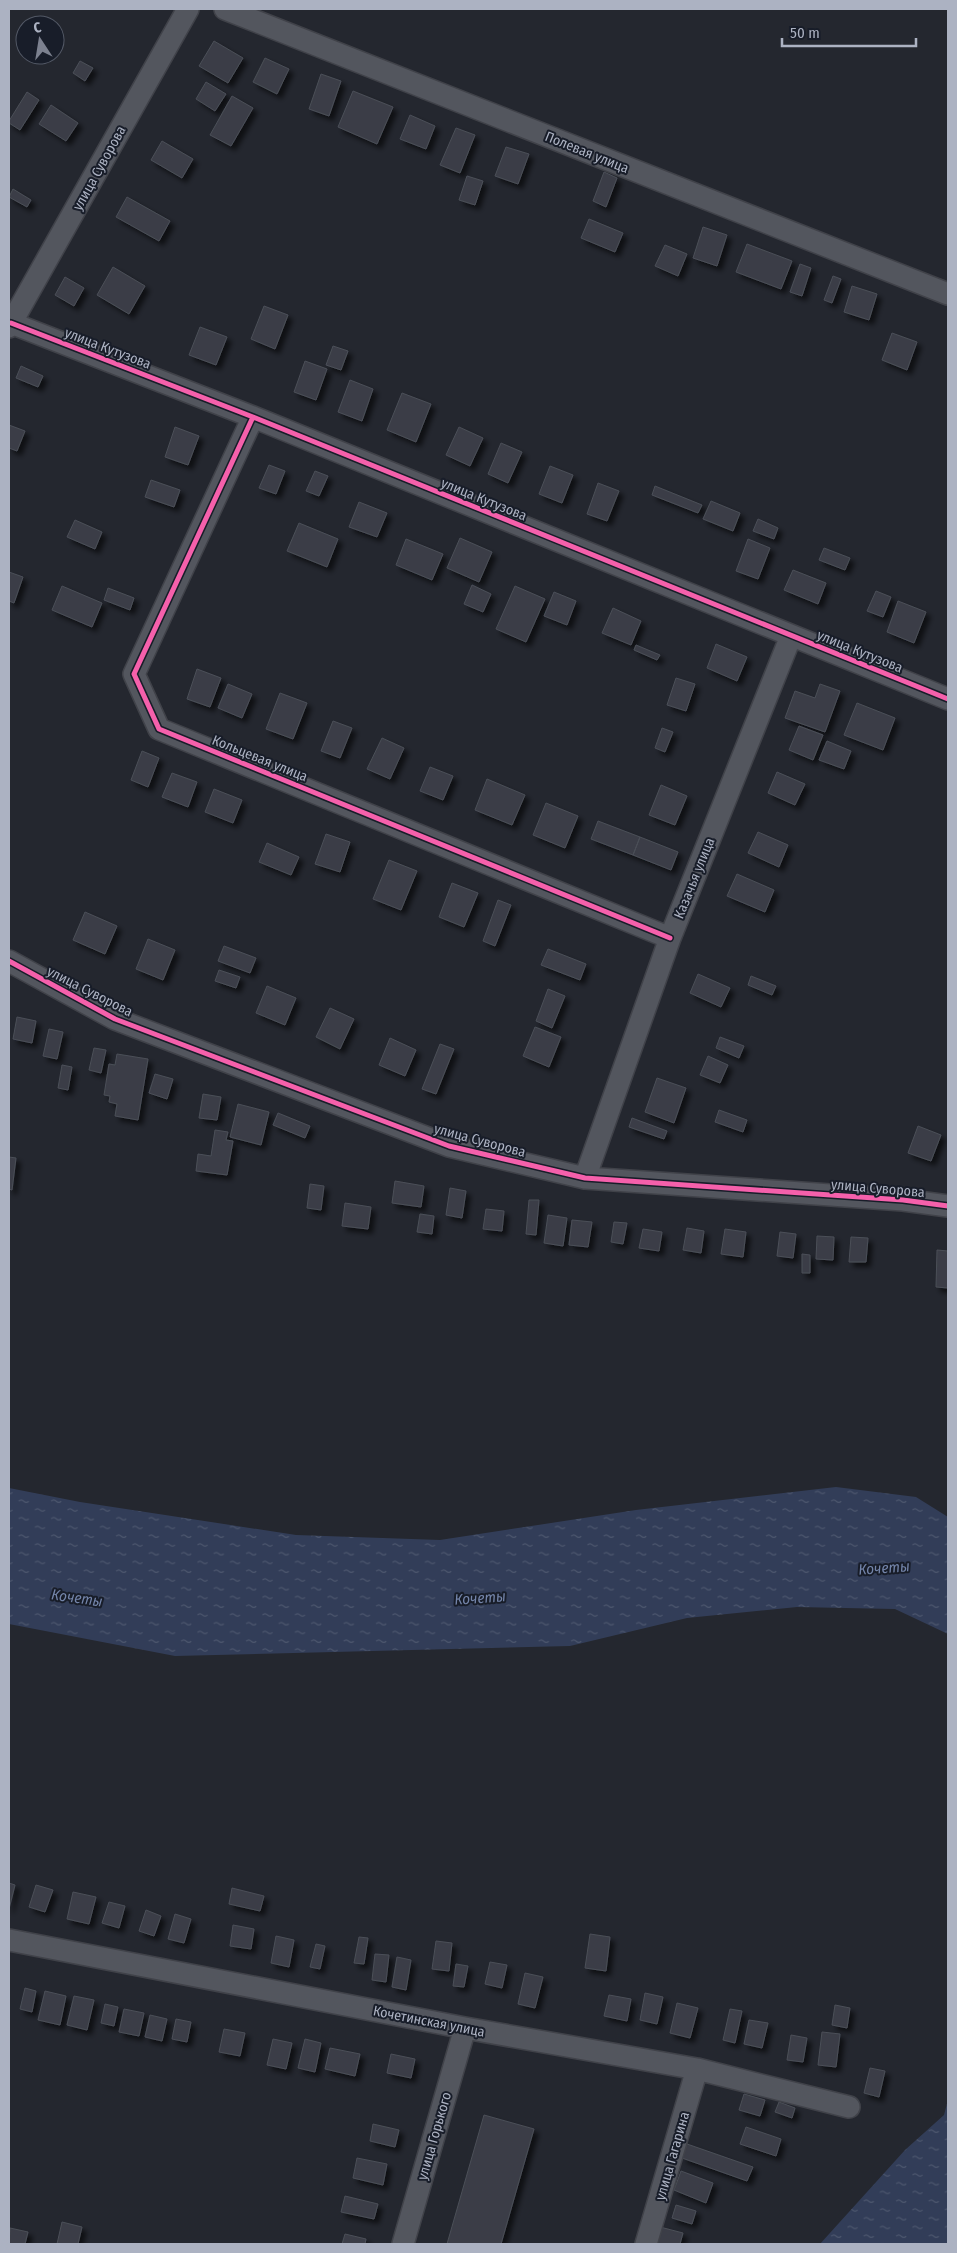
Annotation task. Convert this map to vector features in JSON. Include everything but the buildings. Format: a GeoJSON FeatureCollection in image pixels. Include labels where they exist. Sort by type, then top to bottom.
{"type":"FeatureCollection","features":[{"type":"Feature","properties":{"kind":"street","name":"улица Суворова"},"geometry":{"type":"LineString","coordinates":[[10,325],[188,9]]}},
{"type":"Feature","properties":{"kind":"street","name":"Полевая улица"},"geometry":{"type":"LineString","coordinates":[[225,9],[948,294]]}},
{"type":"Feature","properties":{"kind":"street","name":"улица Кутузова"},"geometry":{"type":"LineString","coordinates":[[10,325],[253,417],[948,698]]}},
{"type":"Feature","properties":{"kind":"street","name":"Кольцевая улица"},"geometry":{"type":"LineString","coordinates":[[253,417],[134,674],[159,729],[670,938]]}},
{"type":"Feature","properties":{"kind":"street","name":"Казачья улица"},"geometry":{"type":"LineString","coordinates":[[585,1178],[670,938],[791,636]]}},
{"type":"Feature","properties":{"kind":"street","name":"улица Суворова"},"geometry":{"type":"LineString","coordinates":[[9,961],[115,1019],[449,1146],[585,1178],[903,1200],[948,1206]]}},
{"type":"Feature","properties":{"kind":"street","name":"Кочетинская улица"},"geometry":{"type":"LineString","coordinates":[[9,1940],[465,2028],[697,2068],[848,2107]]}},
{"type":"Feature","properties":{"kind":"street","name":"улица Горького"},"geometry":{"type":"LineString","coordinates":[[403,2244],[465,2028]]}},
{"type":"Feature","properties":{"kind":"street","name":"улица Гагарина"},"geometry":{"type":"LineString","coordinates":[[646,2244],[697,2068]]}},
{"type":"Feature","properties":{"kind":"water","name":"Кочеты"},"geometry":{"type":"Polygon","coordinates":[[[836,1487],[916,1497],[948,1517],[948,1634],[895,1609],[797,1607],[687,1618],[570,1646],[175,1656],[9,1624],[9,1488],[80,1502],[296,1535],[440,1540],[636,1510],[836,1487]]]}},
{"type":"Feature","properties":{"kind":"water"},"geometry":{"type":"Polygon","coordinates":[[[948,2100],[948,2244],[820,2244],[905,2150],[944,2115],[948,2100]]]}},
{"type":"Feature","properties":{"kind":"cycle path"},"geometry":{"type":"LineString","coordinates":[[11,323],[253,417],[948,699]]}},
{"type":"Feature","properties":{"kind":"cycle path"},"geometry":{"type":"LineString","coordinates":[[253,417],[134,674],[159,729],[670,938]]}},
{"type":"Feature","properties":{"kind":"cycle path"},"geometry":{"type":"LineString","coordinates":[[9,961],[115,1019],[449,1146],[585,1178],[903,1200],[948,1206]]}}]}
